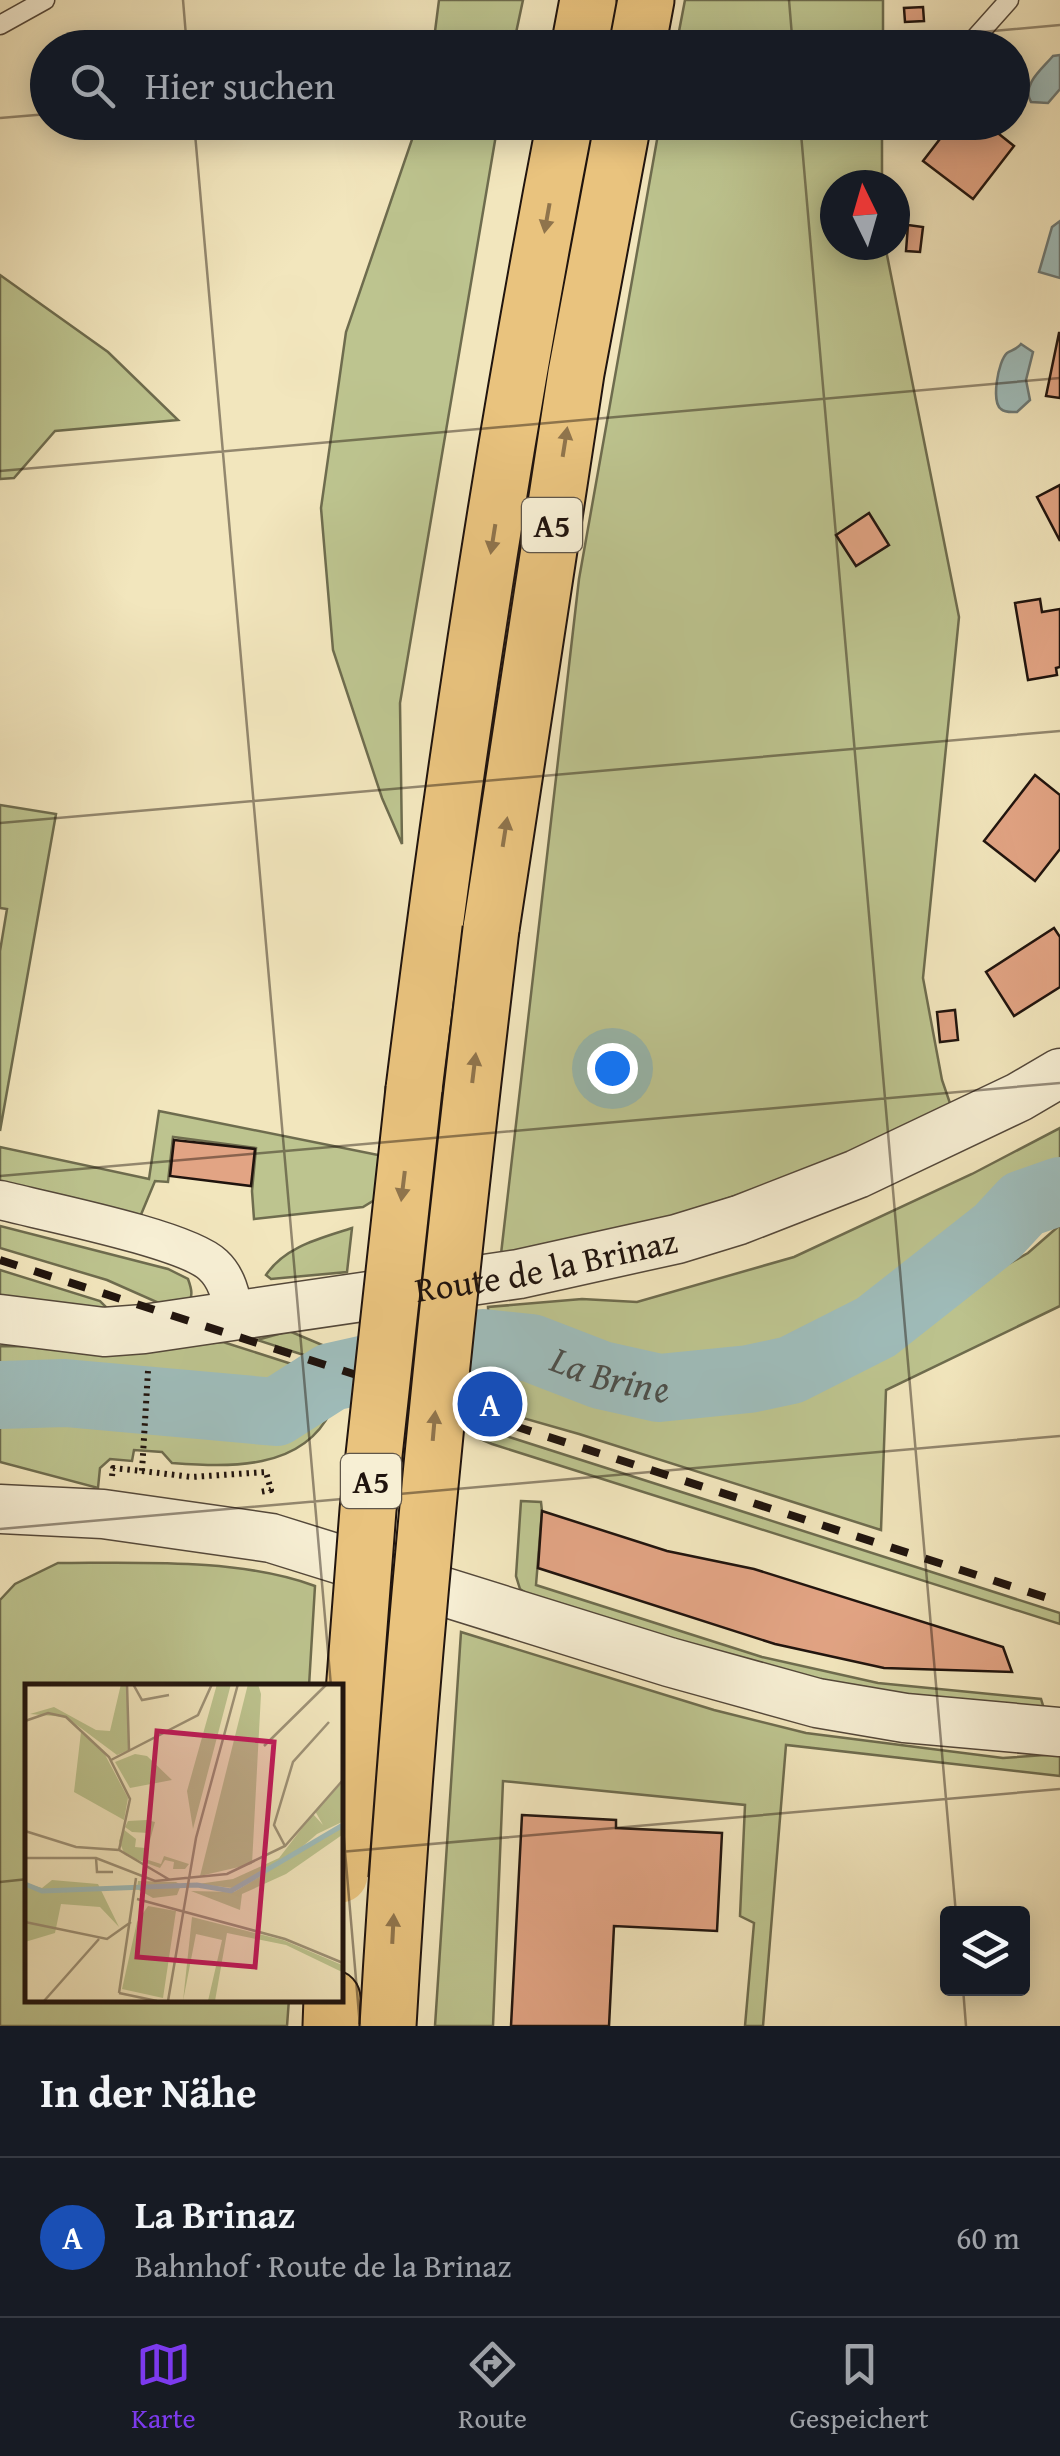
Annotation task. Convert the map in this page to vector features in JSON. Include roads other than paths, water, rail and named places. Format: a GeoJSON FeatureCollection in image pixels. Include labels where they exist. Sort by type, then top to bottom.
{"type":"FeatureCollection","features":[{"type":"Feature","properties":{"kind":"highway"},"geometry":{"type":"LineString","coordinates":[[582,30],[588,0]]}},
{"type":"Feature","properties":{"kind":"highway"},"geometry":{"type":"LineString","coordinates":[[640,30],[646,0]]}},
{"type":"Feature","properties":{"kind":"highway","name":"A5"},"geometry":{"type":"LineString","coordinates":[[342,1851],[384,1352],[435,924],[514,405],[562,140]]}},
{"type":"Feature","properties":{"kind":"highway","name":"A5"},"geometry":{"type":"LineString","coordinates":[[388,2026],[399,1828],[431,1464],[491,929],[576,372],[620,140]]}},
{"type":"Feature","properties":{"kind":"highway"},"geometry":{"type":"LineString","coordinates":[[331,2026],[332,2001]]}},
{"type":"Feature","properties":{"kind":"street","name":"Route de la Brinaz"},"geometry":{"type":"LineString","coordinates":[[0,1319],[104,1332],[519,1274],[677,1240],[857,1174],[1020,1097],[1060,1073]]}},
{"type":"Feature","properties":{"kind":"street"},"geometry":{"type":"LineString","coordinates":[[0,1200],[187,1249],[215,1266],[232,1300],[232,1313]]}},
{"type":"Feature","properties":{"kind":"street"},"geometry":{"type":"LineString","coordinates":[[0,1509],[103,1514],[271,1538],[669,1662],[818,1704],[904,1718],[1060,1732]]}},
{"type":"Feature","properties":{"kind":"lane"},"geometry":{"type":"LineString","coordinates":[[0,25],[45,0]]}},
{"type":"Feature","properties":{"kind":"lane"},"geometry":{"type":"LineString","coordinates":[[982,30],[1009,0]]}},
{"type":"Feature","properties":{"kind":"water"},"geometry":{"type":"Polygon","coordinates":[[[1060,55],[1060,89],[1048,103],[1031,102],[1034,78],[1053,56],[1060,55]]]}},
{"type":"Feature","properties":{"kind":"water"},"geometry":{"type":"Polygon","coordinates":[[[1060,221],[1060,278],[1039,272],[1052,227],[1060,221]]]}},
{"type":"Feature","properties":{"kind":"water"},"geometry":{"type":"Polygon","coordinates":[[[1021,344],[1033,352],[1026,380],[1030,400],[1017,412],[1007,412],[996,398],[999,372],[1007,353],[1021,344]]]}},
{"type":"Feature","properties":{"kind":"waterway","name":"La Brine"},"geometry":{"type":"LineString","coordinates":[[0,1395],[65,1393],[276,1412],[331,1377],[483,1343],[531,1348],[601,1375],[659,1388],[749,1379],[791,1370],[876,1327],[998,1231],[1023,1204],[1060,1191]]}},
{"type":"Feature","properties":{"kind":"railway"},"geometry":{"type":"LineString","coordinates":[[0,1260],[1060,1602]]}},
{"type":"Feature","properties":{"kind":"place","name":"La Brinaz"},"geometry":{"type":"Point","coordinates":[490,1404]}}]}
